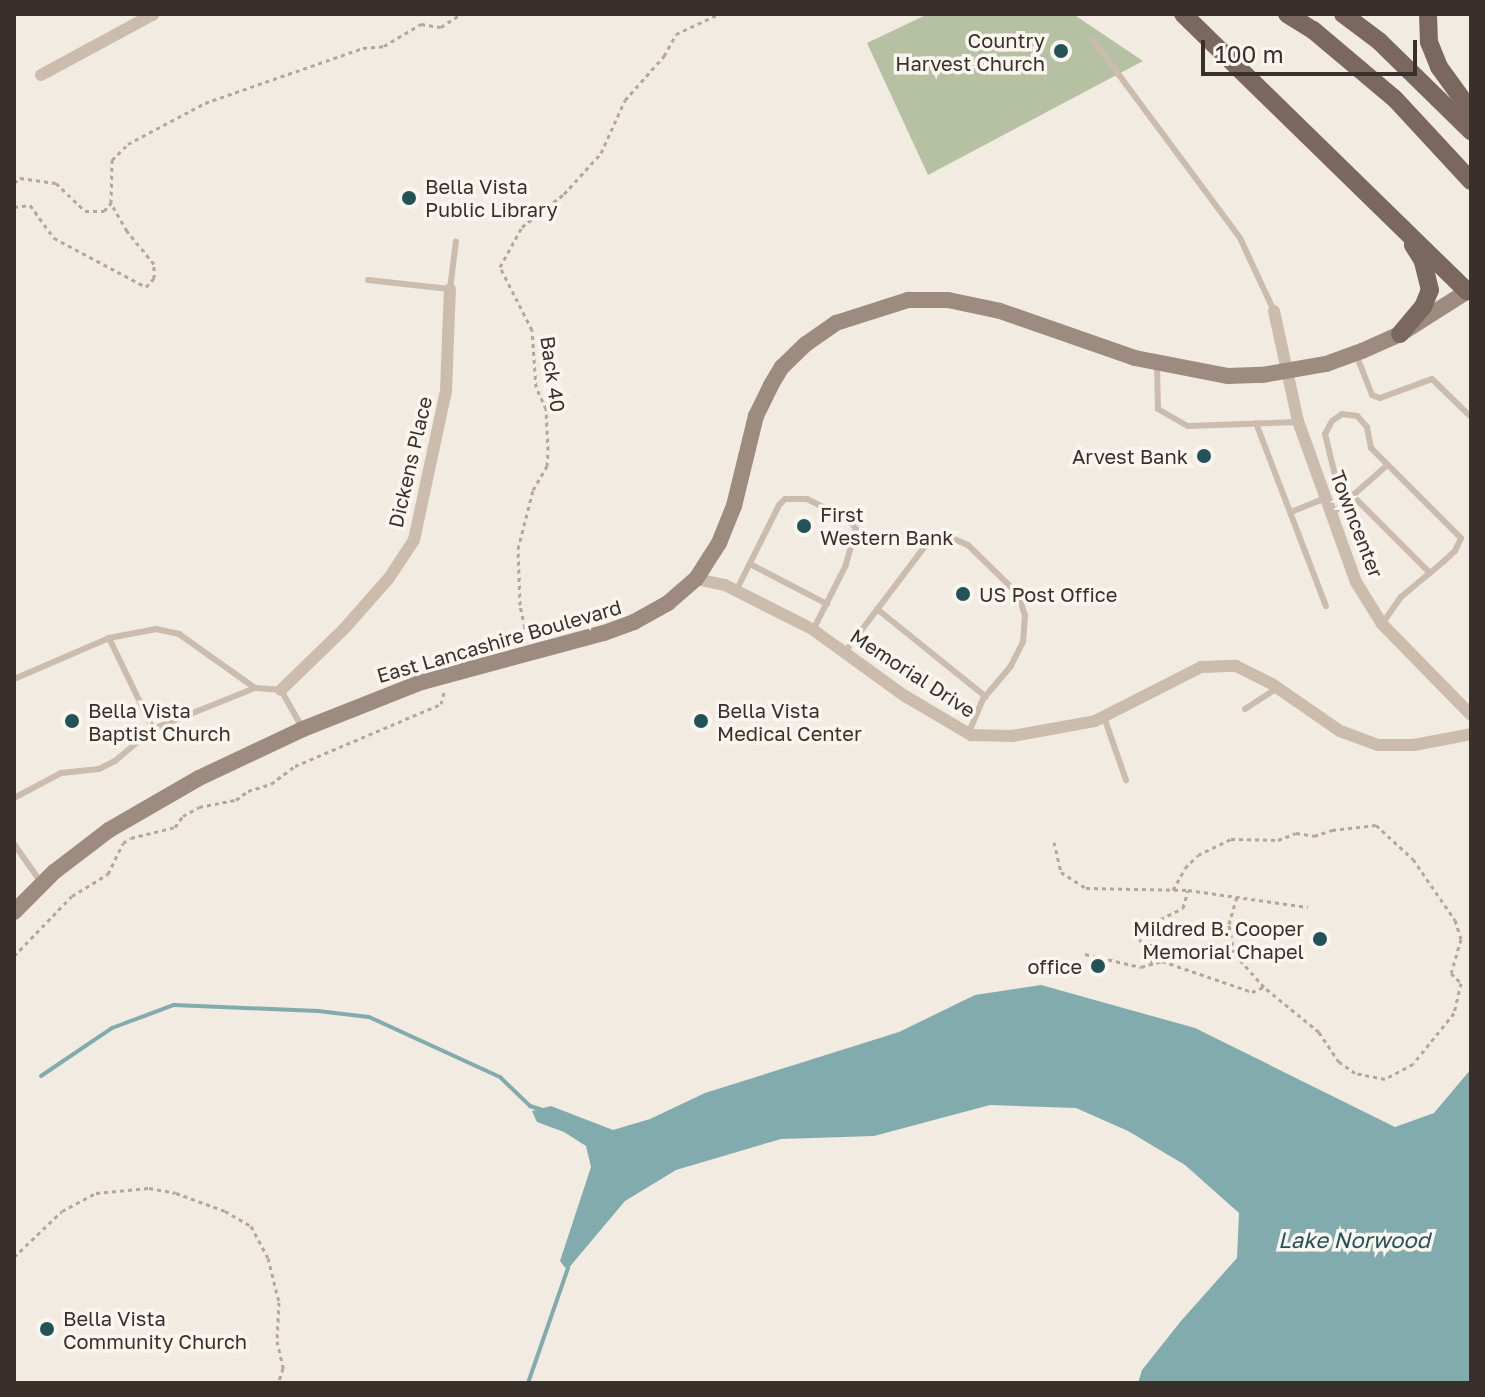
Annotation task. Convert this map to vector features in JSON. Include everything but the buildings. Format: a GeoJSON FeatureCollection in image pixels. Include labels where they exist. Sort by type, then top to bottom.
{"type":"FeatureCollection","features":[{"type":"Feature","properties":{"kind":"main road"},"geometry":{"type":"LineString","coordinates":[[1183,14],[1469,290]]}},
{"type":"Feature","properties":{"kind":"main road"},"geometry":{"type":"LineString","coordinates":[[1287,14],[1313,30],[1395,99],[1471,181]]}},
{"type":"Feature","properties":{"kind":"main road"},"geometry":{"type":"LineString","coordinates":[[1343,14],[1379,41],[1471,131]]}},
{"type":"Feature","properties":{"kind":"main road"},"geometry":{"type":"LineString","coordinates":[[1428,14],[1429,42],[1439,67],[1471,111]]}},
{"type":"Feature","properties":{"kind":"main road"},"geometry":{"type":"LineString","coordinates":[[1400,334],[1423,307],[1430,290],[1423,261],[1403,229]]}},
{"type":"Feature","properties":{"kind":"main road","name":"East Lancashire Boulevard"},"geometry":{"type":"LineString","coordinates":[[14,912],[42,884],[109,830],[199,778],[303,729],[422,682],[634,622],[668,603],[696,579],[719,543],[734,506],[756,416],[771,385],[782,367],[806,344],[836,323],[908,300],[948,300],[1000,311],[1157,363],[1228,376],[1289,372],[1356,354],[1400,334],[1469,290]]}},
{"type":"Feature","properties":{"kind":"street"},"geometry":{"type":"LineString","coordinates":[[41,75],[154,14]]}},
{"type":"Feature","properties":{"kind":"street","name":"Dickens Place"},"geometry":{"type":"LineString","coordinates":[[281,690],[299,677],[353,619],[389,578],[414,540],[446,391],[450,289]]}},
{"type":"Feature","properties":{"kind":"street","name":"Towncenter"},"geometry":{"type":"LineString","coordinates":[[1274,311],[1298,422],[1356,582],[1382,624],[1471,715]]}},
{"type":"Feature","properties":{"kind":"street","name":"Memorial Drive"},"geometry":{"type":"LineString","coordinates":[[696,579],[736,591],[813,630],[905,696],[968,734],[1012,736],[1104,717],[1201,667],[1236,666],[1277,688],[1340,731],[1378,745],[1414,745],[1471,734]]}},
{"type":"Feature","properties":{"kind":"lane"},"geometry":{"type":"LineString","coordinates":[[1093,40],[1231,225],[1260,277],[1274,311]]}},
{"type":"Feature","properties":{"kind":"lane"},"geometry":{"type":"LineString","coordinates":[[368,280],[450,289],[456,241]]}},
{"type":"Feature","properties":{"kind":"lane"},"geometry":{"type":"LineString","coordinates":[[1356,354],[1372,395],[1380,398],[1432,379],[1471,417]]}},
{"type":"Feature","properties":{"kind":"lane"},"geometry":{"type":"LineString","coordinates":[[1157,363],[1158,409],[1188,426],[1298,422]]}},
{"type":"Feature","properties":{"kind":"lane"},"geometry":{"type":"LineString","coordinates":[[1382,624],[1401,597],[1430,573],[1455,551],[1461,538],[1386,466],[1371,448],[1367,427],[1357,416],[1342,414],[1332,421],[1325,434],[1336,479],[1430,573]]}},
{"type":"Feature","properties":{"kind":"lane"},"geometry":{"type":"LineString","coordinates":[[1256,423],[1326,606]]}},
{"type":"Feature","properties":{"kind":"lane"},"geometry":{"type":"LineString","coordinates":[[1331,515],[1386,466]]}},
{"type":"Feature","properties":{"kind":"lane"},"geometry":{"type":"LineString","coordinates":[[736,591],[779,505],[785,499],[807,499],[849,520],[856,529],[852,548],[813,630]]}},
{"type":"Feature","properties":{"kind":"lane"},"geometry":{"type":"LineString","coordinates":[[1291,512],[1325,499]]}},
{"type":"Feature","properties":{"kind":"lane"},"geometry":{"type":"LineString","coordinates":[[844,653],[932,537],[952,538],[968,545],[1018,594],[1025,615],[1023,642],[1011,666],[986,697],[968,734]]}},
{"type":"Feature","properties":{"kind":"lane"},"geometry":{"type":"LineString","coordinates":[[750,564],[827,604]]}},
{"type":"Feature","properties":{"kind":"lane"},"geometry":{"type":"LineString","coordinates":[[877,609],[986,697]]}},
{"type":"Feature","properties":{"kind":"lane"},"geometry":{"type":"LineString","coordinates":[[14,679],[109,638],[156,629],[179,634],[255,688]]}},
{"type":"Feature","properties":{"kind":"lane"},"geometry":{"type":"LineString","coordinates":[[109,638],[153,729]]}},
{"type":"Feature","properties":{"kind":"lane"},"geometry":{"type":"LineString","coordinates":[[14,798],[61,773],[99,769],[115,761],[153,729],[255,688],[281,690],[303,729]]}},
{"type":"Feature","properties":{"kind":"lane"},"geometry":{"type":"LineString","coordinates":[[1245,709],[1277,688]]}},
{"type":"Feature","properties":{"kind":"lane"},"geometry":{"type":"LineString","coordinates":[[1104,717],[1126,780]]}},
{"type":"Feature","properties":{"kind":"lane"},"geometry":{"type":"LineString","coordinates":[[14,844],[42,884]]}},
{"type":"Feature","properties":{"kind":"path"},"geometry":{"type":"LineString","coordinates":[[14,207],[30,205],[54,238],[146,287],[154,278],[154,264],[127,231],[111,203],[112,160],[128,144],[149,135],[170,118],[219,97],[363,48],[384,46],[421,24],[441,27],[461,14]]}},
{"type":"Feature","properties":{"kind":"path","name":"Back 40"},"geometry":{"type":"LineString","coordinates":[[502,644],[522,636],[525,627],[520,605],[518,549],[533,490],[547,466],[548,450],[546,409],[536,387],[532,330],[500,267],[522,227],[564,194],[601,153],[625,100],[664,56],[676,34],[719,14]]}},
{"type":"Feature","properties":{"kind":"path"},"geometry":{"type":"LineString","coordinates":[[14,183],[20,178],[56,183],[85,211],[104,211],[111,203]]}},
{"type":"Feature","properties":{"kind":"path"},"geometry":{"type":"LineString","coordinates":[[14,956],[72,896],[108,874],[123,843],[131,838],[175,827],[183,816],[199,807],[236,800],[248,791],[271,784],[295,766],[343,748],[382,726],[441,704],[442,684]]}},
{"type":"Feature","properties":{"kind":"path"},"geometry":{"type":"LineString","coordinates":[[1173,890],[1185,868],[1198,855],[1231,839],[1278,840],[1296,833],[1314,836],[1332,830],[1376,825],[1422,870],[1427,884],[1455,920],[1461,939],[1451,973],[1461,983],[1454,1013],[1413,1064],[1385,1079],[1355,1073],[1339,1062],[1319,1032],[1264,987],[1234,953],[1229,924],[1237,896]]}},
{"type":"Feature","properties":{"kind":"path"},"geometry":{"type":"LineString","coordinates":[[1054,842],[1061,872],[1086,888],[1188,890],[1308,907]]}},
{"type":"Feature","properties":{"kind":"path"},"geometry":{"type":"LineString","coordinates":[[1151,963],[1158,953],[1154,946],[1141,942],[1138,935],[1146,926],[1183,908],[1188,890]]}},
{"type":"Feature","properties":{"kind":"path"},"geometry":{"type":"LineString","coordinates":[[1085,954],[1141,967],[1151,963],[1174,964],[1252,992],[1264,987]]}},
{"type":"Feature","properties":{"kind":"path"},"geometry":{"type":"LineString","coordinates":[[14,1257],[62,1211],[96,1193],[149,1188],[206,1202],[251,1226],[268,1258],[279,1302],[277,1341],[283,1368],[278,1383]]}},
{"type":"Feature","properties":{"kind":"green space"},"geometry":{"type":"Polygon","coordinates":[[[928,14],[1073,14],[1143,61],[928,175],[867,43],[928,14]]]}},
{"type":"Feature","properties":{"kind":"water","name":"Lake Norwood"},"geometry":{"type":"Polygon","coordinates":[[[1041,985],[1195,1028],[1395,1127],[1434,1113],[1471,1069],[1471,1383],[1138,1383],[1142,1370],[1237,1258],[1239,1213],[1185,1165],[1128,1131],[1076,1108],[990,1105],[874,1136],[781,1139],[676,1170],[625,1201],[567,1270],[560,1261],[591,1167],[586,1146],[564,1132],[537,1122],[532,1111],[551,1106],[613,1130],[650,1119],[705,1093],[899,1032],[975,995],[1041,985]]]}},
{"type":"Feature","properties":{"kind":"waterway"},"geometry":{"type":"LineString","coordinates":[[41,1076],[112,1028],[174,1005],[318,1011],[369,1017],[500,1077],[530,1106],[542,1110]]}},
{"type":"Feature","properties":{"kind":"waterway"},"geometry":{"type":"LineString","coordinates":[[528,1383],[568,1268]]}},
{"type":"Feature","properties":{"kind":"place","name":"Country Harvest Church"},"geometry":{"type":"Point","coordinates":[1061,51]}},
{"type":"Feature","properties":{"kind":"place","name":"Bella Vista Public Library"},"geometry":{"type":"Point","coordinates":[409,198]}},
{"type":"Feature","properties":{"kind":"place","name":"Arvest Bank"},"geometry":{"type":"Point","coordinates":[1204,456]}},
{"type":"Feature","properties":{"kind":"place","name":"First Western Bank"},"geometry":{"type":"Point","coordinates":[804,526]}},
{"type":"Feature","properties":{"kind":"place","name":"US Post Office"},"geometry":{"type":"Point","coordinates":[963,594]}},
{"type":"Feature","properties":{"kind":"place","name":"Bella Vista Baptist Church"},"geometry":{"type":"Point","coordinates":[72,721]}},
{"type":"Feature","properties":{"kind":"place","name":"Bella Vista Medical Center"},"geometry":{"type":"Point","coordinates":[701,721]}},
{"type":"Feature","properties":{"kind":"place","name":"Mildred B. Cooper Memorial Chapel"},"geometry":{"type":"Point","coordinates":[1320,939]}},
{"type":"Feature","properties":{"kind":"place","name":"office"},"geometry":{"type":"Point","coordinates":[1098,966]}},
{"type":"Feature","properties":{"kind":"place","name":"Bella Vista Community Church"},"geometry":{"type":"Point","coordinates":[47,1329]}}]}
